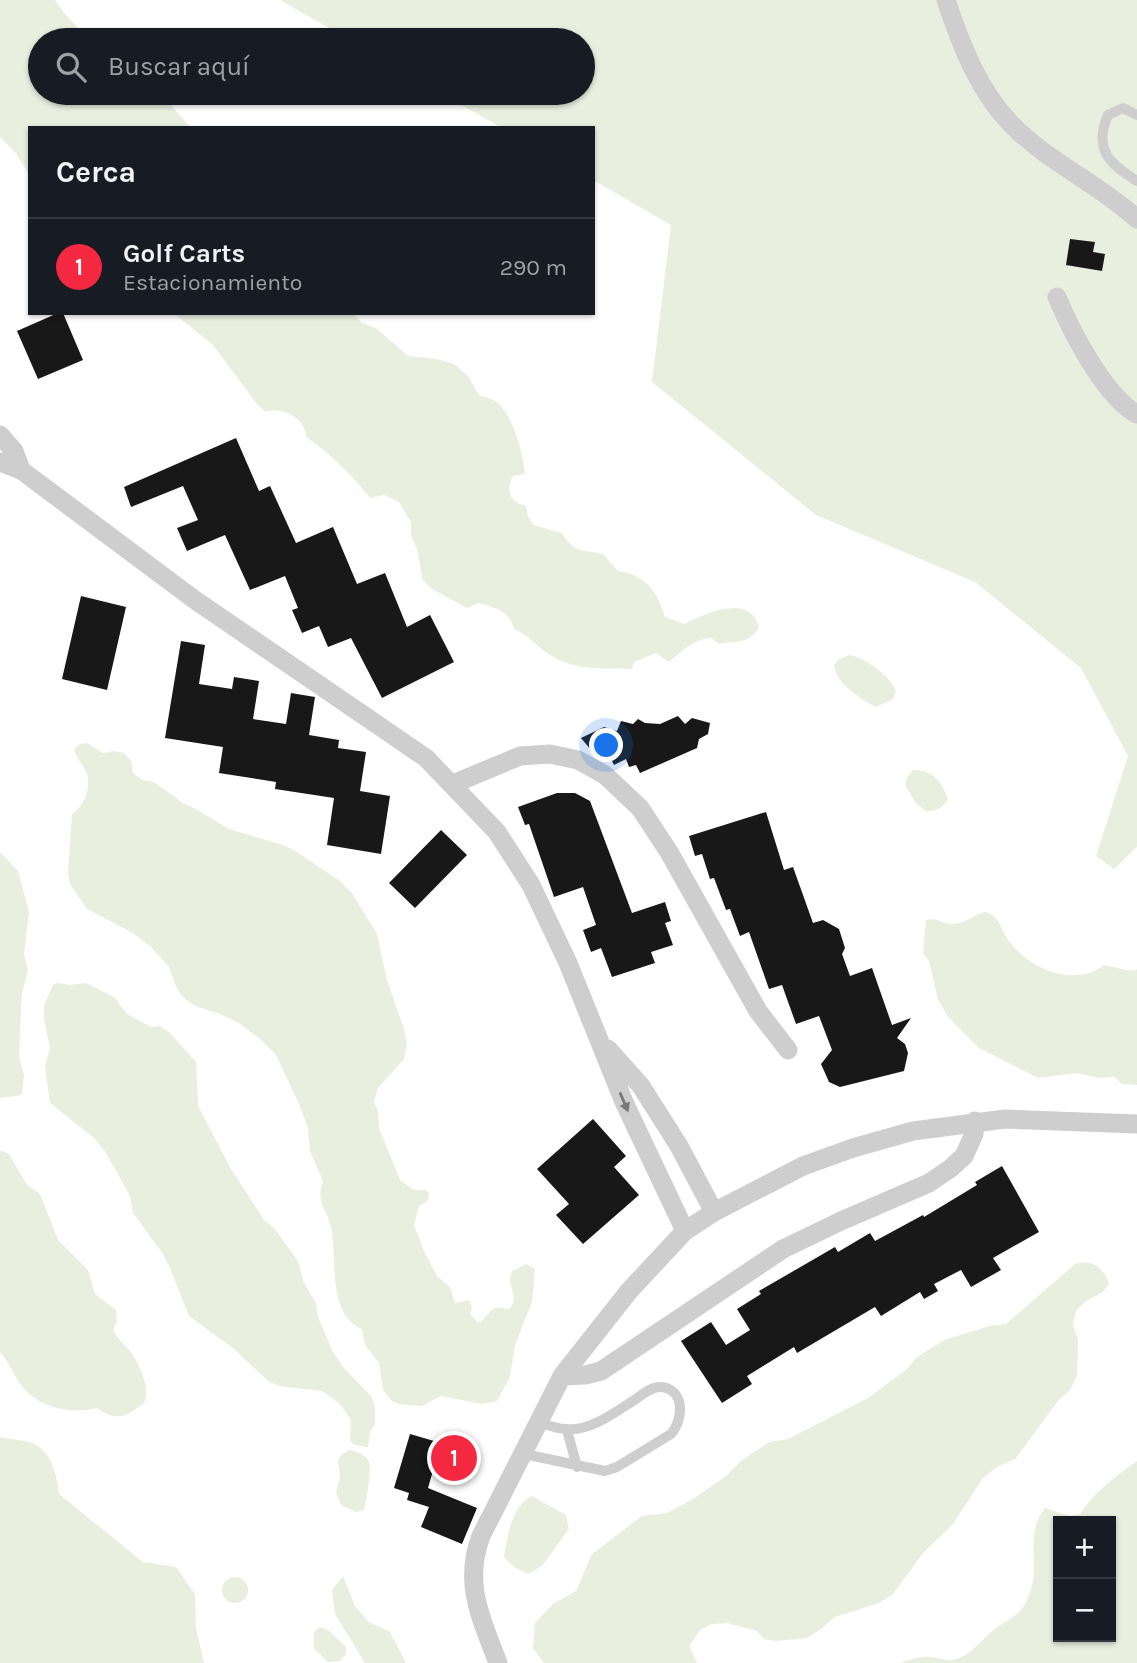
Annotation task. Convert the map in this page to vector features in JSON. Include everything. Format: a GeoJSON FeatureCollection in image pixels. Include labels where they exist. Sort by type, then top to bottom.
{"type":"FeatureCollection","features":[{"type":"Feature","properties":{"kind":"street"},"geometry":{"type":"LineString","coordinates":[[946,0],[966,53],[985,91],[1013,126],[1048,155],[1091,183],[1137,219]]}},
{"type":"Feature","properties":{"kind":"street"},"geometry":{"type":"LineString","coordinates":[[1057,298],[1082,348],[1128,409],[1137,414]]}},
{"type":"Feature","properties":{"kind":"street"},"geometry":{"type":"LineString","coordinates":[[0,435],[13,451],[21,470]]}},
{"type":"Feature","properties":{"kind":"street"},"geometry":{"type":"LineString","coordinates":[[0,463],[21,470],[195,600],[426,758],[497,832],[531,885],[568,963],[624,1102],[685,1231]]}},
{"type":"Feature","properties":{"kind":"street"},"geometry":{"type":"LineString","coordinates":[[453,784],[520,756],[550,754],[578,760],[605,775],[640,808],[669,852],[758,1011],[788,1049]]}},
{"type":"Feature","properties":{"kind":"street"},"geometry":{"type":"LineString","coordinates":[[598,1038],[641,1086],[679,1146],[713,1212]]}},
{"type":"Feature","properties":{"kind":"street"},"geometry":{"type":"LineString","coordinates":[[498,1663],[472,1588],[473,1560],[481,1536],[562,1376],[629,1291],[685,1231],[713,1212],[803,1166],[913,1131],[1005,1119],[1137,1125]]}},
{"type":"Feature","properties":{"kind":"street"},"geometry":{"type":"LineString","coordinates":[[562,1376],[601,1371],[783,1249],[929,1183],[964,1156],[974,1134],[975,1121]]}},
{"type":"Feature","properties":{"kind":"lane"},"geometry":{"type":"LineString","coordinates":[[1137,115],[1123,108],[1108,116],[1101,130],[1104,149],[1113,166],[1137,181]]}},
{"type":"Feature","properties":{"kind":"lane"},"geometry":{"type":"LineString","coordinates":[[524,1454],[605,1471],[617,1467],[671,1434],[679,1426],[681,1417],[680,1407],[670,1391],[660,1387],[650,1390],[592,1424],[567,1430],[539,1422]]}},
{"type":"Feature","properties":{"kind":"lane"},"geometry":{"type":"LineString","coordinates":[[567,1430],[577,1467]]}},
{"type":"Feature","properties":{"kind":"green space"},"geometry":{"type":"Polygon","coordinates":[[[0,0],[55,0],[78,28],[28,28],[28,105],[171,105],[189,126],[28,126],[28,173],[15,152],[0,137],[0,0]]]}},
{"type":"Feature","properties":{"kind":"green space"},"geometry":{"type":"Polygon","coordinates":[[[280,0],[1137,0],[1137,847],[1114,869],[1096,856],[1128,756],[1081,668],[975,582],[816,515],[652,382],[671,225],[595,181],[595,126],[499,126],[462,105],[595,105],[595,28],[329,28],[280,0]]]}},
{"type":"Feature","properties":{"kind":"green space"},"geometry":{"type":"Polygon","coordinates":[[[176,315],[355,315],[362,323],[376,328],[408,356],[454,364],[468,376],[479,395],[501,406],[512,423],[520,445],[525,474],[513,476],[509,491],[516,502],[526,506],[533,525],[562,533],[575,548],[603,554],[618,571],[643,580],[654,592],[665,617],[684,624],[715,611],[737,608],[754,617],[759,627],[751,637],[742,641],[719,644],[711,638],[705,639],[688,646],[669,662],[656,653],[634,662],[632,669],[590,668],[560,660],[514,629],[509,618],[500,611],[478,603],[467,608],[432,589],[422,579],[418,552],[411,535],[411,522],[399,502],[384,495],[370,498],[340,465],[306,437],[298,419],[279,410],[266,412],[213,345],[176,315]]]}},
{"type":"Feature","properties":{"kind":"green space"},"geometry":{"type":"Polygon","coordinates":[[[850,655],[870,664],[883,674],[896,691],[893,699],[876,707],[844,684],[834,665],[839,659],[850,655]]]}},
{"type":"Feature","properties":{"kind":"green space"},"geometry":{"type":"Polygon","coordinates":[[[87,743],[103,753],[124,753],[131,761],[133,773],[142,780],[154,782],[183,803],[229,829],[294,850],[340,881],[352,893],[377,934],[387,980],[404,1029],[407,1044],[404,1059],[378,1088],[374,1101],[379,1128],[400,1180],[414,1190],[426,1190],[429,1193],[428,1201],[419,1206],[414,1225],[424,1251],[437,1276],[450,1287],[455,1303],[469,1300],[472,1308],[470,1314],[477,1322],[481,1322],[493,1309],[509,1309],[514,1300],[510,1281],[512,1271],[526,1264],[535,1269],[532,1302],[515,1345],[510,1377],[497,1401],[482,1404],[441,1396],[422,1406],[399,1404],[392,1401],[383,1390],[379,1363],[365,1345],[362,1329],[351,1322],[338,1298],[331,1228],[320,1195],[323,1181],[310,1151],[308,1128],[276,1055],[239,1023],[195,1006],[184,998],[177,989],[169,967],[151,947],[133,933],[87,909],[70,884],[68,873],[72,814],[83,802],[88,785],[87,774],[74,749],[87,743]]]}},
{"type":"Feature","properties":{"kind":"green space"},"geometry":{"type":"Polygon","coordinates":[[[913,770],[926,772],[936,778],[944,788],[948,800],[941,807],[925,811],[915,802],[905,784],[913,770]]]}},
{"type":"Feature","properties":{"kind":"green space"},"geometry":{"type":"Polygon","coordinates":[[[0,852],[18,871],[29,912],[24,954],[28,971],[22,993],[19,1057],[24,1075],[22,1095],[0,1098],[0,852]]]}},
{"type":"Feature","properties":{"kind":"green space"},"geometry":{"type":"Polygon","coordinates":[[[986,912],[997,920],[1009,941],[1028,960],[1053,972],[1079,975],[1104,965],[1131,971],[1137,969],[1137,1085],[1122,1084],[1115,1077],[1099,1078],[1076,1073],[1038,1078],[979,1048],[948,1017],[938,1000],[929,961],[923,953],[926,920],[954,924],[986,912]]]}},
{"type":"Feature","properties":{"kind":"green space"},"geometry":{"type":"Polygon","coordinates":[[[86,983],[114,997],[127,1014],[151,1027],[160,1026],[169,1032],[196,1062],[198,1106],[230,1167],[264,1220],[274,1228],[298,1261],[304,1283],[316,1303],[318,1317],[333,1352],[343,1367],[371,1396],[375,1406],[375,1424],[370,1432],[368,1447],[355,1445],[350,1441],[351,1420],[340,1404],[322,1391],[280,1386],[269,1382],[234,1349],[189,1316],[163,1254],[133,1213],[130,1196],[106,1153],[94,1138],[50,1103],[45,1066],[50,1048],[44,1005],[53,985],[86,983]]]}},
{"type":"Feature","properties":{"kind":"green space"},"geometry":{"type":"Polygon","coordinates":[[[0,1150],[9,1154],[27,1185],[40,1194],[58,1240],[88,1270],[95,1294],[116,1310],[117,1321],[113,1329],[137,1362],[146,1390],[144,1403],[132,1412],[116,1416],[97,1408],[66,1410],[37,1400],[21,1385],[0,1352],[0,1150]]]}},
{"type":"Feature","properties":{"kind":"green space"},"geometry":{"type":"Polygon","coordinates":[[[1085,1262],[1100,1269],[1109,1283],[1103,1292],[1086,1301],[1076,1311],[1073,1326],[1078,1339],[1077,1376],[1070,1390],[1058,1401],[1015,1459],[997,1467],[983,1478],[953,1524],[924,1552],[892,1595],[879,1603],[835,1617],[807,1638],[776,1641],[764,1639],[757,1631],[727,1623],[712,1624],[700,1630],[689,1646],[697,1663],[544,1663],[533,1648],[535,1623],[553,1604],[576,1591],[592,1554],[642,1516],[667,1513],[693,1499],[769,1442],[788,1439],[868,1398],[907,1369],[916,1358],[944,1340],[1006,1324],[1075,1264],[1085,1262]]]}},
{"type":"Feature","properties":{"kind":"green space"},"geometry":{"type":"Polygon","coordinates":[[[0,1437],[26,1441],[40,1448],[52,1465],[59,1494],[143,1562],[176,1567],[195,1594],[196,1628],[204,1663],[0,1663],[0,1437]]]}},
{"type":"Feature","properties":{"kind":"green space"},"geometry":{"type":"Polygon","coordinates":[[[349,1450],[363,1455],[370,1465],[364,1510],[356,1512],[341,1505],[336,1492],[340,1479],[338,1460],[349,1450]]]}},
{"type":"Feature","properties":{"kind":"green space"},"geometry":{"type":"Polygon","coordinates":[[[1137,1461],[1137,1663],[899,1663],[922,1657],[949,1660],[958,1658],[970,1652],[1018,1613],[1024,1606],[1034,1575],[1035,1530],[1040,1515],[1045,1508],[1070,1516],[1080,1514],[1113,1479],[1137,1461]]]}},
{"type":"Feature","properties":{"kind":"green space"},"geometry":{"type":"Polygon","coordinates":[[[532,1496],[566,1515],[569,1529],[542,1566],[528,1574],[514,1567],[504,1557],[515,1514],[525,1500],[532,1496]]]}},
{"type":"Feature","properties":{"kind":"green space"},"geometry":{"type":"Polygon","coordinates":[[[343,1576],[355,1606],[369,1622],[390,1632],[406,1663],[365,1663],[335,1614],[332,1590],[343,1576]]]}},
{"type":"Feature","properties":{"kind":"green space"},"geometry":{"type":"Polygon","coordinates":[[[235,1577],[244,1581],[248,1590],[244,1599],[235,1603],[226,1599],[222,1590],[226,1581],[235,1577]]]}},
{"type":"Feature","properties":{"kind":"green space"},"geometry":{"type":"Polygon","coordinates":[[[320,1627],[328,1630],[346,1647],[346,1654],[340,1661],[328,1662],[314,1648],[314,1632],[320,1627]]]}},
{"type":"Feature","properties":{"kind":"building"},"geometry":{"type":"Polygon","coordinates":[[[1070,239],[1095,242],[1093,252],[1105,254],[1102,271],[1066,265],[1070,239]]]}},
{"type":"Feature","properties":{"kind":"building"},"geometry":{"type":"Polygon","coordinates":[[[53,315],[64,315],[83,360],[38,379],[17,331],[53,315]]]}},
{"type":"Feature","properties":{"kind":"building"},"geometry":{"type":"Polygon","coordinates":[[[236,438],[259,491],[270,486],[296,543],[333,527],[357,584],[385,573],[407,627],[430,615],[454,662],[382,698],[351,638],[328,647],[319,626],[302,633],[292,610],[298,608],[285,576],[250,590],[225,535],[187,551],[177,528],[198,520],[183,486],[131,507],[124,487],[236,438]]]}},
{"type":"Feature","properties":{"kind":"building"},"geometry":{"type":"Polygon","coordinates":[[[81,596],[126,607],[107,690],[62,679],[81,596]]]}},
{"type":"Feature","properties":{"kind":"building"},"geometry":{"type":"Polygon","coordinates":[[[181,641],[205,645],[199,684],[232,689],[234,677],[259,681],[253,719],[286,724],[291,693],[315,697],[309,735],[339,740],[338,748],[366,752],[360,791],[390,796],[381,854],[327,845],[334,798],[275,789],[276,782],[219,773],[223,747],[165,738],[181,641]]]}},
{"type":"Feature","properties":{"kind":"building"},"geometry":{"type":"Polygon","coordinates":[[[678,716],[685,724],[692,718],[710,723],[708,734],[699,739],[697,748],[640,773],[636,765],[629,767],[626,759],[614,765],[607,751],[591,750],[581,738],[604,727],[617,731],[621,721],[633,724],[638,719],[645,723],[660,724],[678,716]]]}},
{"type":"Feature","properties":{"kind":"building"},"geometry":{"type":"Polygon","coordinates":[[[557,793],[575,793],[590,801],[632,913],[665,902],[671,921],[665,923],[673,945],[651,952],[655,963],[612,977],[601,948],[591,952],[583,930],[596,925],[583,887],[554,897],[529,824],[525,825],[518,807],[557,793]]]}},
{"type":"Feature","properties":{"kind":"building"},"geometry":{"type":"Polygon","coordinates":[[[766,812],[784,870],[793,867],[813,923],[823,920],[839,929],[845,948],[842,954],[850,976],[872,968],[892,1025],[911,1018],[897,1038],[905,1044],[908,1053],[904,1071],[840,1087],[829,1082],[821,1064],[832,1050],[819,1016],[796,1024],[782,985],[769,989],[749,932],[740,936],[730,909],[726,910],[714,878],[710,879],[702,854],[695,856],[689,836],[766,812]]]}},
{"type":"Feature","properties":{"kind":"building"},"geometry":{"type":"Polygon","coordinates":[[[441,830],[467,855],[415,908],[389,883],[441,830]]]}},
{"type":"Feature","properties":{"kind":"building"},"geometry":{"type":"Polygon","coordinates":[[[593,1119],[626,1156],[614,1167],[639,1195],[583,1244],[556,1215],[569,1204],[537,1169],[593,1119]]]}},
{"type":"Feature","properties":{"kind":"building"},"geometry":{"type":"Polygon","coordinates":[[[1002,1166],[1039,1232],[993,1258],[1001,1270],[971,1287],[961,1270],[934,1284],[938,1291],[924,1299],[920,1292],[881,1316],[875,1307],[797,1353],[794,1347],[747,1376],[752,1384],[722,1403],[681,1341],[711,1322],[726,1345],[750,1330],[737,1309],[761,1294],[759,1291],[835,1247],[838,1252],[870,1233],[875,1241],[923,1215],[924,1217],[977,1185],[975,1182],[1002,1166]]]}},
{"type":"Feature","properties":{"kind":"building"},"geometry":{"type":"Polygon","coordinates":[[[410,1434],[441,1443],[428,1488],[477,1508],[462,1544],[421,1527],[429,1507],[407,1500],[409,1493],[394,1488],[410,1434]]]}},
{"type":"Feature","properties":{"kind":"place","name":"Golf Carts"},"geometry":{"type":"Point","coordinates":[454,1458]}}]}
